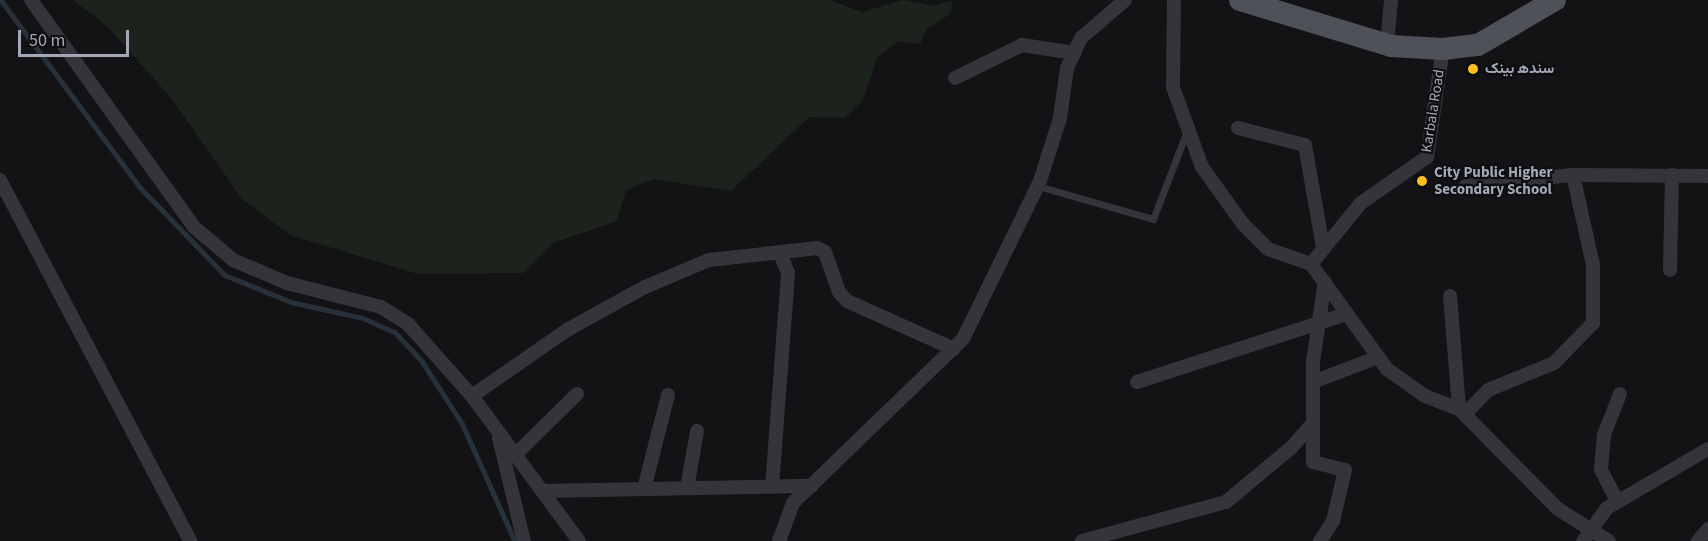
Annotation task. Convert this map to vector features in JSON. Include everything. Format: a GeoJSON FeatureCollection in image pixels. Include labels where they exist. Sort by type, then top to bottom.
{"type":"FeatureCollection","features":[{"type":"Feature","properties":{"kind":"main road"},"geometry":{"type":"LineString","coordinates":[[1239,0],[1387,45],[1443,49],[1478,45],[1555,0]]}},
{"type":"Feature","properties":{"kind":"street"},"geometry":{"type":"LineString","coordinates":[[31,0],[194,227],[233,260],[287,283],[381,307],[408,324],[472,396],[579,541]]}},
{"type":"Feature","properties":{"kind":"street"},"geometry":{"type":"LineString","coordinates":[[778,541],[793,503],[954,349],[1038,186],[1074,53],[1081,38],[1125,0]]}},
{"type":"Feature","properties":{"kind":"street"},"geometry":{"type":"LineString","coordinates":[[1174,0],[1173,87],[1187,131],[1202,167],[1243,224],[1268,249],[1311,264],[1378,357],[1425,396],[1462,412],[1558,509],[1587,535],[1609,541]]}},
{"type":"Feature","properties":{"kind":"street"},"geometry":{"type":"LineString","coordinates":[[1387,45],[1391,0]]}},
{"type":"Feature","properties":{"kind":"street"},"geometry":{"type":"LineString","coordinates":[[955,78],[1022,45],[1074,53]]}},
{"type":"Feature","properties":{"kind":"street","name":"Karbala Road"},"geometry":{"type":"LineString","coordinates":[[1311,264],[1361,203],[1427,157],[1443,49]]}},
{"type":"Feature","properties":{"kind":"street"},"geometry":{"type":"LineString","coordinates":[[1238,128],[1305,146],[1323,247]]}},
{"type":"Feature","properties":{"kind":"street"},"geometry":{"type":"LineString","coordinates":[[1462,412],[1488,390],[1554,363],[1593,323],[1593,266],[1573,175]]}},
{"type":"Feature","properties":{"kind":"street"},"geometry":{"type":"LineString","coordinates":[[1466,186],[1573,175],[1708,176]]}},
{"type":"Feature","properties":{"kind":"street"},"geometry":{"type":"LineString","coordinates":[[1670,270],[1672,175]]}},
{"type":"Feature","properties":{"kind":"street"},"geometry":{"type":"LineString","coordinates":[[0,180],[190,541]]}},
{"type":"Feature","properties":{"kind":"street"},"geometry":{"type":"LineString","coordinates":[[472,396],[567,330],[645,287],[709,260],[780,252],[825,252],[847,301],[954,349]]}},
{"type":"Feature","properties":{"kind":"street"},"geometry":{"type":"LineString","coordinates":[[772,487],[788,273],[780,252]]}},
{"type":"Feature","properties":{"kind":"street"},"geometry":{"type":"LineString","coordinates":[[1320,541],[1333,521],[1345,470],[1313,462],[1313,382],[1325,282]]}},
{"type":"Feature","properties":{"kind":"street"},"geometry":{"type":"LineString","coordinates":[[1450,296],[1462,412]]}},
{"type":"Feature","properties":{"kind":"street"},"geometry":{"type":"LineString","coordinates":[[1137,382],[1346,314]]}},
{"type":"Feature","properties":{"kind":"street"},"geometry":{"type":"LineString","coordinates":[[1313,382],[1378,357]]}},
{"type":"Feature","properties":{"kind":"street"},"geometry":{"type":"LineString","coordinates":[[515,455],[577,394]]}},
{"type":"Feature","properties":{"kind":"street"},"geometry":{"type":"LineString","coordinates":[[1617,501],[1601,469],[1604,435],[1620,394]]}},
{"type":"Feature","properties":{"kind":"street"},"geometry":{"type":"LineString","coordinates":[[644,489],[668,395]]}},
{"type":"Feature","properties":{"kind":"street"},"geometry":{"type":"LineString","coordinates":[[1082,541],[1226,502],[1313,423]]}},
{"type":"Feature","properties":{"kind":"street"},"geometry":{"type":"LineString","coordinates":[[497,430],[524,541]]}},
{"type":"Feature","properties":{"kind":"street"},"geometry":{"type":"LineString","coordinates":[[687,488],[697,430]]}},
{"type":"Feature","properties":{"kind":"street"},"geometry":{"type":"LineString","coordinates":[[1587,535],[1617,501],[1708,449]]}},
{"type":"Feature","properties":{"kind":"street"},"geometry":{"type":"LineString","coordinates":[[542,491],[812,486]]}},
{"type":"Feature","properties":{"kind":"street"},"geometry":{"type":"LineString","coordinates":[[1698,541],[1708,529]]}},
{"type":"Feature","properties":{"kind":"lane"},"geometry":{"type":"LineString","coordinates":[[1038,186],[1153,219],[1187,131]]}},
{"type":"Feature","properties":{"kind":"shaded area"},"geometry":{"type":"Polygon","coordinates":[[[73,0],[829,0],[862,12],[903,0],[933,6],[953,0],[950,14],[926,30],[920,44],[899,41],[877,58],[863,100],[845,118],[809,117],[731,191],[653,179],[626,190],[617,221],[553,243],[523,273],[418,274],[290,235],[242,199],[171,98],[109,28],[73,0]]]}},
{"type":"Feature","properties":{"kind":"waterway"},"geometry":{"type":"LineString","coordinates":[[1,0],[139,186],[225,275],[291,302],[363,318],[395,332],[422,361],[462,423],[515,541]]}},
{"type":"Feature","properties":{"kind":"place","name":"سندھ بینک"},"geometry":{"type":"Point","coordinates":[1473,69]}},
{"type":"Feature","properties":{"kind":"place","name":"City Public Higher Secondary School"},"geometry":{"type":"Point","coordinates":[1422,181]}}]}
